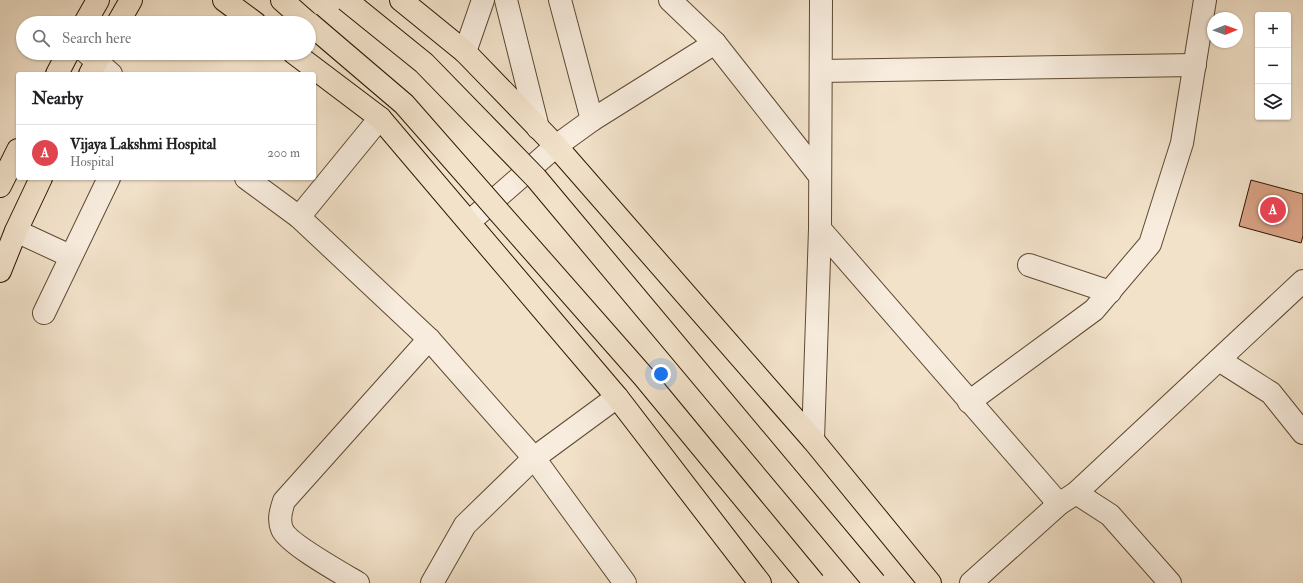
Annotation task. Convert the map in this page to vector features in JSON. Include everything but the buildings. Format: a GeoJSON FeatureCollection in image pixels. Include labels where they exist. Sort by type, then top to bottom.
{"type":"FeatureCollection","features":[{"type":"Feature","properties":{"kind":"main road"},"geometry":{"type":"LineString","coordinates":[[88,16],[98,0]]}},
{"type":"Feature","properties":{"kind":"main road"},"geometry":{"type":"LineString","coordinates":[[122,16],[131,0]]}},
{"type":"Feature","properties":{"kind":"main road"},"geometry":{"type":"LineString","coordinates":[[224,0],[246,16]]}},
{"type":"Feature","properties":{"kind":"main road"},"geometry":{"type":"LineString","coordinates":[[282,0],[301,16]]}},
{"type":"Feature","properties":{"kind":"main road"},"geometry":{"type":"LineString","coordinates":[[346,0],[424,63],[536,178],[876,583]]}},
{"type":"Feature","properties":{"kind":"main road"},"geometry":{"type":"LineString","coordinates":[[401,0],[464,52],[556,146],[813,440],[930,583]]}},
{"type":"Feature","properties":{"kind":"main road"},"geometry":{"type":"LineString","coordinates":[[316,29],[404,104],[644,377],[814,583]]}},
{"type":"Feature","properties":{"kind":"main road"},"geometry":{"type":"LineString","coordinates":[[58,72],[64,60]]}},
{"type":"Feature","properties":{"kind":"main road"},"geometry":{"type":"LineString","coordinates":[[303,60],[380,118],[617,397],[760,583]]}},
{"type":"Feature","properties":{"kind":"main road"},"geometry":{"type":"LineString","coordinates":[[0,186],[16,154]]}},
{"type":"Feature","properties":{"kind":"main road"},"geometry":{"type":"LineString","coordinates":[[0,271],[16,231],[40,180]]}},
{"type":"Feature","properties":{"kind":"street"},"geometry":{"type":"LineString","coordinates":[[464,52],[483,0]]}},
{"type":"Feature","properties":{"kind":"street"},"geometry":{"type":"LineString","coordinates":[[506,0],[538,128]]}},
{"type":"Feature","properties":{"kind":"street"},"geometry":{"type":"LineString","coordinates":[[560,0],[592,120]]}},
{"type":"Feature","properties":{"kind":"street"},"geometry":{"type":"LineString","coordinates":[[670,0],[715,43],[819,175]]}},
{"type":"Feature","properties":{"kind":"street"},"geometry":{"type":"LineString","coordinates":[[813,440],[820,230],[819,175],[821,0]]}},
{"type":"Feature","properties":{"kind":"street"},"geometry":{"type":"LineString","coordinates":[[969,402],[1094,310],[1150,244],[1182,143],[1205,0]]}},
{"type":"Feature","properties":{"kind":"street"},"geometry":{"type":"LineString","coordinates":[[469,222],[556,146],[592,120],[715,43]]}},
{"type":"Feature","properties":{"kind":"street"},"geometry":{"type":"LineString","coordinates":[[820,71],[1195,65]]}},
{"type":"Feature","properties":{"kind":"street"},"geometry":{"type":"LineString","coordinates":[[299,218],[380,118]]}},
{"type":"Feature","properties":{"kind":"street"},"geometry":{"type":"LineString","coordinates":[[44,313],[107,180]]}},
{"type":"Feature","properties":{"kind":"street"},"geometry":{"type":"LineString","coordinates":[[249,180],[299,218],[429,339],[534,458],[624,583]]}},
{"type":"Feature","properties":{"kind":"street"},"geometry":{"type":"LineString","coordinates":[[820,230],[969,402],[1067,498],[1110,515],[1170,583]]}},
{"type":"Feature","properties":{"kind":"street"},"geometry":{"type":"LineString","coordinates":[[16,231],[70,256]]}},
{"type":"Feature","properties":{"kind":"street"},"geometry":{"type":"LineString","coordinates":[[1029,265],[1110,292]]}},
{"type":"Feature","properties":{"kind":"street"},"geometry":{"type":"LineString","coordinates":[[971,583],[1219,360],[1303,281]]}},
{"type":"Feature","properties":{"kind":"street"},"geometry":{"type":"LineString","coordinates":[[358,583],[292,541],[282,530],[280,514],[284,501],[429,339]]}},
{"type":"Feature","properties":{"kind":"street"},"geometry":{"type":"LineString","coordinates":[[1219,360],[1271,393],[1303,433]]}},
{"type":"Feature","properties":{"kind":"street"},"geometry":{"type":"LineString","coordinates":[[432,583],[465,525],[534,458],[617,397]]}},
{"type":"Feature","properties":{"kind":"place","name":"Vijaya Lakshmi Hospital"},"geometry":{"type":"Point","coordinates":[1273,210]}}]}
